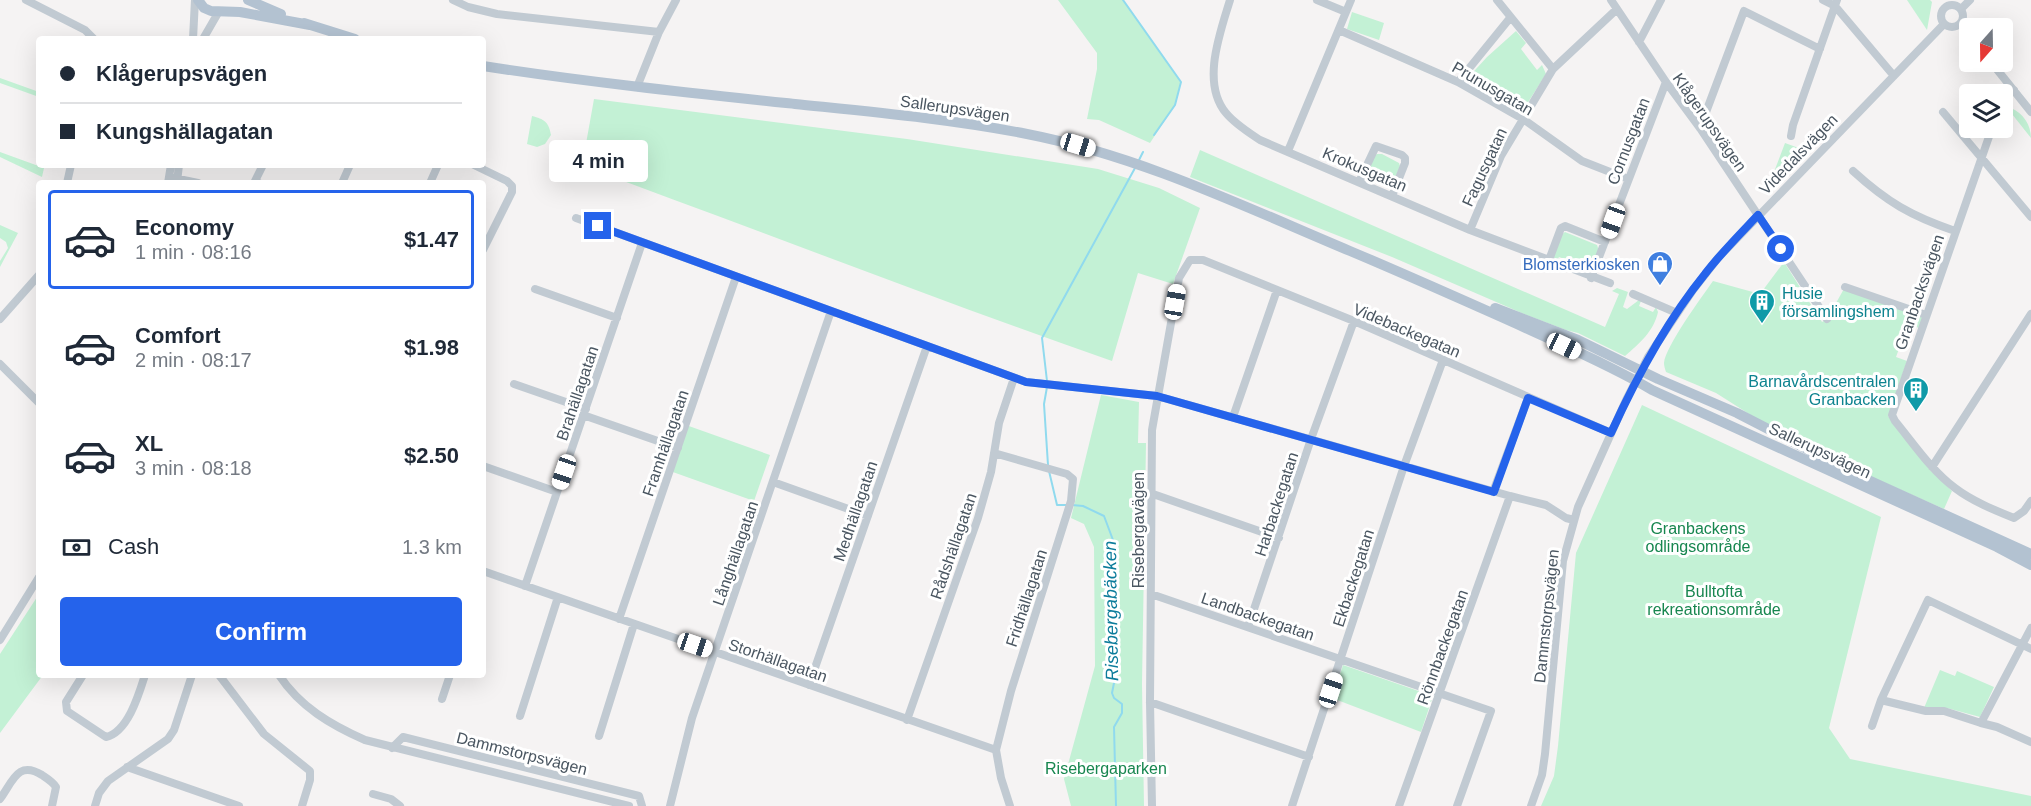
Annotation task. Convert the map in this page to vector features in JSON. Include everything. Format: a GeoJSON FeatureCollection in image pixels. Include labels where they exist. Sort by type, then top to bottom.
{"type":"FeatureCollection","features":[{"type":"Feature","properties":{"kind":"main road"},"geometry":{"type":"LineString","coordinates":[[196,0],[204,8],[221,12],[240,12],[310,25]]}},
{"type":"Feature","properties":{"kind":"main road"},"geometry":{"type":"LineString","coordinates":[[221,12],[234,5],[237,0]]}},
{"type":"Feature","properties":{"kind":"main road"},"geometry":{"type":"LineString","coordinates":[[248,0],[310,25],[345,36]]}},
{"type":"Feature","properties":{"kind":"main road","name":"Sallerupsvägen"},"geometry":{"type":"LineString","coordinates":[[486,66],[637,87],[947,122],[1078,145],[1161,172],[1399,272],[1563,333],[1638,376],[1737,413],[1855,474],[2031,554]]}},
{"type":"Feature","properties":{"kind":"main road","name":"Sallerupsvägen"},"geometry":{"type":"LineString","coordinates":[[1638,376],[1652,390],[1997,547],[2031,565]]}},
{"type":"Feature","properties":{"kind":"street"},"geometry":{"type":"LineString","coordinates":[[26,0],[85,30],[91,36]]}},
{"type":"Feature","properties":{"kind":"street"},"geometry":{"type":"LineString","coordinates":[[193,36],[196,0]]}},
{"type":"Feature","properties":{"kind":"street"},"geometry":{"type":"LineString","coordinates":[[453,0],[468,7],[497,14],[659,32]]}},
{"type":"Feature","properties":{"kind":"street"},"geometry":{"type":"LineString","coordinates":[[637,87],[659,32],[676,0]]}},
{"type":"Feature","properties":{"kind":"street","name":"Krokusgatan"},"geometry":{"type":"LineString","coordinates":[[1230,0],[1218,39],[1214,86],[1216,96],[1227,114],[1243,129],[1260,140],[1470,230],[1610,283]]}},
{"type":"Feature","properties":{"kind":"street"},"geometry":{"type":"LineString","coordinates":[[1317,0],[1346,12]]}},
{"type":"Feature","properties":{"kind":"street"},"geometry":{"type":"LineString","coordinates":[[1288,151],[1351,0]]}},
{"type":"Feature","properties":{"kind":"street"},"geometry":{"type":"LineString","coordinates":[[1497,0],[1553,69]]}},
{"type":"Feature","properties":{"kind":"street","name":"Klågerupsvägen"},"geometry":{"type":"LineString","coordinates":[[1611,0],[1827,319]]}},
{"type":"Feature","properties":{"kind":"street"},"geometry":{"type":"LineString","coordinates":[[1639,42],[1661,0]]}},
{"type":"Feature","properties":{"kind":"street"},"geometry":{"type":"LineString","coordinates":[[1823,0],[1836,3],[1894,76]]}},
{"type":"Feature","properties":{"kind":"street"},"geometry":{"type":"LineString","coordinates":[[1961,9],[1970,0]]}},
{"type":"Feature","properties":{"kind":"street"},"geometry":{"type":"LineString","coordinates":[[1791,136],[1836,3]]}},
{"type":"Feature","properties":{"kind":"street"},"geometry":{"type":"LineString","coordinates":[[1959,24],[1950,27],[1944,24],[1941,14],[1944,3],[1961,9],[1963,18]]}},
{"type":"Feature","properties":{"kind":"street","name":"Fagusgatan"},"geometry":{"type":"LineString","coordinates":[[1470,230],[1501,156],[1553,69],[1617,9]]}},
{"type":"Feature","properties":{"kind":"street"},"geometry":{"type":"LineString","coordinates":[[1700,129],[1743,11],[1820,49]]}},
{"type":"Feature","properties":{"kind":"street"},"geometry":{"type":"LineString","coordinates":[[205,36],[221,12]]}},
{"type":"Feature","properties":{"kind":"street"},"geometry":{"type":"LineString","coordinates":[[1458,82],[1510,18]]}},
{"type":"Feature","properties":{"kind":"street","name":"Videdalsvägen"},"geometry":{"type":"LineString","coordinates":[[1638,376],[1677,313],[1705,274],[1758,215],[1944,24]]}},
{"type":"Feature","properties":{"kind":"street","name":"Prunusgatan"},"geometry":{"type":"LineString","coordinates":[[1339,30],[1458,82],[1523,119],[1582,161],[1628,179]]}},
{"type":"Feature","properties":{"kind":"street"},"geometry":{"type":"LineString","coordinates":[[1999,72],[2031,112]]}},
{"type":"Feature","properties":{"kind":"street","name":"Cornusgatan"},"geometry":{"type":"LineString","coordinates":[[1592,278],[1666,82]]}},
{"type":"Feature","properties":{"kind":"street"},"geometry":{"type":"LineString","coordinates":[[1943,112],[2031,217]]}},
{"type":"Feature","properties":{"kind":"street","name":"Granbacksvägen"},"geometry":{"type":"LineString","coordinates":[[1989,138],[1892,415],[1895,422],[1932,466],[1956,490],[2014,518],[2024,512],[2031,501]]}},
{"type":"Feature","properties":{"kind":"street"},"geometry":{"type":"LineString","coordinates":[[1359,182],[1376,146],[1402,155],[1405,163],[1392,196]]}},
{"type":"Feature","properties":{"kind":"street"},"geometry":{"type":"LineString","coordinates":[[480,168],[507,181],[512,186],[512,192],[486,244]]}},
{"type":"Feature","properties":{"kind":"street"},"geometry":{"type":"LineString","coordinates":[[1854,171],[1880,195],[1894,204],[1929,222],[1955,231]]}},
{"type":"Feature","properties":{"kind":"street"},"geometry":{"type":"LineString","coordinates":[[576,219],[1014,378],[1036,384],[1157,396],[1546,505],[1566,518],[1574,520]]}},
{"type":"Feature","properties":{"kind":"street"},"geometry":{"type":"LineString","coordinates":[[1549,260],[1561,228],[1565,226],[1605,242]]}},
{"type":"Feature","properties":{"kind":"street","name":"Brahällagatan"},"geometry":{"type":"LineString","coordinates":[[525,586],[642,243]]}},
{"type":"Feature","properties":{"kind":"street","name":"Videbackegatan"},"geometry":{"type":"LineString","coordinates":[[1190,260],[1203,260],[1354,321],[1611,433]]}},
{"type":"Feature","properties":{"kind":"street","name":"Risebergavägen"},"geometry":{"type":"LineString","coordinates":[[1152,806],[1150,702],[1152,430],[1179,278],[1190,260]]}},
{"type":"Feature","properties":{"kind":"street","name":"Framhällagatan"},"geometry":{"type":"LineString","coordinates":[[619,619],[736,277]]}},
{"type":"Feature","properties":{"kind":"street"},"geometry":{"type":"LineString","coordinates":[[0,319],[36,278]]}},
{"type":"Feature","properties":{"kind":"street"},"geometry":{"type":"LineString","coordinates":[[1845,287],[1926,315]]}},
{"type":"Feature","properties":{"kind":"street"},"geometry":{"type":"LineString","coordinates":[[535,290],[617,318]]}},
{"type":"Feature","properties":{"kind":"street"},"geometry":{"type":"LineString","coordinates":[[1233,417],[1277,290]]}},
{"type":"Feature","properties":{"kind":"street"},"geometry":{"type":"LineString","coordinates":[[1633,294],[1677,313]]}},
{"type":"Feature","properties":{"kind":"street","name":"Långhällagatan"},"geometry":{"type":"LineString","coordinates":[[670,806],[692,718],[831,311]]}},
{"type":"Feature","properties":{"kind":"street"},"geometry":{"type":"LineString","coordinates":[[1932,466],[2031,314]]}},
{"type":"Feature","properties":{"kind":"street","name":"Harbackegatan"},"geometry":{"type":"LineString","coordinates":[[1248,627],[1311,439],[1354,321]]}},
{"type":"Feature","properties":{"kind":"street","name":"Medhällagatan"},"geometry":{"type":"LineString","coordinates":[[809,685],[927,346]]}},
{"type":"Feature","properties":{"kind":"street","name":"Ekbackegatan"},"geometry":{"type":"LineString","coordinates":[[1292,806],[1404,466],[1443,360]]}},
{"type":"Feature","properties":{"kind":"street"},"geometry":{"type":"LineString","coordinates":[[0,364],[36,401]]}},
{"type":"Feature","properties":{"kind":"street","name":"Dammstorpsvägen"},"geometry":{"type":"LineString","coordinates":[[1531,806],[1542,775],[1563,561],[1578,507],[1638,376]]}},
{"type":"Feature","properties":{"kind":"street","name":"Rådshällagatan"},"geometry":{"type":"LineString","coordinates":[[907,720],[978,518],[992,472],[999,423],[1014,378]]}},
{"type":"Feature","properties":{"kind":"street"},"geometry":{"type":"LineString","coordinates":[[514,384],[678,448]]}},
{"type":"Feature","properties":{"kind":"street"},"geometry":{"type":"LineString","coordinates":[[1494,492],[1528,398]]}},
{"type":"Feature","properties":{"kind":"street","name":"Fridhällagatan"},"geometry":{"type":"LineString","coordinates":[[994,453],[1067,474],[1073,479],[1074,487],[1011,691],[996,750],[1001,778],[1010,806]]}},
{"type":"Feature","properties":{"kind":"street"},"geometry":{"type":"LineString","coordinates":[[486,466],[557,492]]}},
{"type":"Feature","properties":{"kind":"street"},"geometry":{"type":"LineString","coordinates":[[773,482],[868,516]]}},
{"type":"Feature","properties":{"kind":"street"},"geometry":{"type":"LineString","coordinates":[[1153,494],[1279,538]]}},
{"type":"Feature","properties":{"kind":"street","name":"Rönnbackegatan"},"geometry":{"type":"LineString","coordinates":[[1399,806],[1510,496]]}},
{"type":"Feature","properties":{"kind":"street","name":"Storhällagatan"},"geometry":{"type":"LineString","coordinates":[[486,572],[996,750]]}},
{"type":"Feature","properties":{"kind":"street"},"geometry":{"type":"LineString","coordinates":[[0,640],[36,582]]}},
{"type":"Feature","properties":{"kind":"street","name":"Landbackegatan"},"geometry":{"type":"LineString","coordinates":[[1151,594],[1491,711],[1457,806]]}},
{"type":"Feature","properties":{"kind":"street"},"geometry":{"type":"LineString","coordinates":[[520,716],[558,597]]}},
{"type":"Feature","properties":{"kind":"street"},"geometry":{"type":"LineString","coordinates":[[1872,726],[1881,700],[1928,600],[2031,649]]}},
{"type":"Feature","properties":{"kind":"street"},"geometry":{"type":"LineString","coordinates":[[599,736],[634,624]]}},
{"type":"Feature","properties":{"kind":"street"},"geometry":{"type":"LineString","coordinates":[[1981,723],[2031,628]]}},
{"type":"Feature","properties":{"kind":"street"},"geometry":{"type":"LineString","coordinates":[[81,678],[66,702],[67,711],[106,737],[115,735],[123,724],[138,698],[144,678]]}},
{"type":"Feature","properties":{"kind":"street"},"geometry":{"type":"LineString","coordinates":[[95,806],[99,793],[108,781],[168,739],[174,730],[191,678]]}},
{"type":"Feature","properties":{"kind":"street"},"geometry":{"type":"LineString","coordinates":[[221,678],[264,734],[310,771],[310,780],[302,806]]}},
{"type":"Feature","properties":{"kind":"street","name":"Dammstorpsvägen"},"geometry":{"type":"LineString","coordinates":[[281,678],[297,698],[327,722],[365,740],[629,806]]}},
{"type":"Feature","properties":{"kind":"street"},"geometry":{"type":"LineString","coordinates":[[442,699],[449,678]]}},
{"type":"Feature","properties":{"kind":"street"},"geometry":{"type":"LineString","coordinates":[[1881,700],[1926,711],[1944,711],[1997,727],[2031,742]]}},
{"type":"Feature","properties":{"kind":"street"},"geometry":{"type":"LineString","coordinates":[[1150,702],[1309,757]]}},
{"type":"Feature","properties":{"kind":"street","name":"Dammstorpsvägen"},"geometry":{"type":"LineString","coordinates":[[392,748],[403,737],[639,796],[642,806]]}},
{"type":"Feature","properties":{"kind":"street"},"geometry":{"type":"LineString","coordinates":[[127,767],[240,806]]}},
{"type":"Feature","properties":{"kind":"street"},"geometry":{"type":"LineString","coordinates":[[0,799],[21,770],[26,768],[33,769],[53,782],[56,788],[52,806]]}},
{"type":"Feature","properties":{"kind":"street"},"geometry":{"type":"LineString","coordinates":[[373,794],[391,799],[400,806]]}},
{"type":"Feature","properties":{"kind":"green space"},"geometry":{"type":"Polygon","coordinates":[[[1058,0],[1123,0],[1181,82],[1175,105],[1150,143],[1099,120],[1087,119],[1097,69],[1097,53],[1058,0]]]}},
{"type":"Feature","properties":{"kind":"green space"},"geometry":{"type":"Polygon","coordinates":[[[1907,0],[1930,0],[1932,2],[1927,30],[1907,0]]]}},
{"type":"Feature","properties":{"kind":"green space"},"geometry":{"type":"Polygon","coordinates":[[[1352,12],[1384,23],[1379,40],[1347,29],[1352,12]]]}},
{"type":"Feature","properties":{"kind":"green space"},"geometry":{"type":"Polygon","coordinates":[[[1516,31],[1526,43],[1521,49],[1537,70],[1542,65],[1546,74],[1523,110],[1517,111],[1505,106],[1507,101],[1483,89],[1481,93],[1465,81],[1516,31]]]}},
{"type":"Feature","properties":{"kind":"green space"},"geometry":{"type":"Polygon","coordinates":[[[0,78],[36,91],[36,96],[0,83],[0,78]]]}},
{"type":"Feature","properties":{"kind":"green space"},"geometry":{"type":"Polygon","coordinates":[[[594,99],[907,139],[1098,169],[1159,188],[1200,208],[1173,284],[1138,273],[1112,361],[582,166],[594,99]]]}},
{"type":"Feature","properties":{"kind":"green space"},"geometry":{"type":"Polygon","coordinates":[[[2013,109],[2026,120],[2031,138],[2013,115],[2013,109]]]}},
{"type":"Feature","properties":{"kind":"green space"},"geometry":{"type":"Polygon","coordinates":[[[532,116],[545,122],[551,135],[545,144],[537,147],[527,144],[532,116]]]}},
{"type":"Feature","properties":{"kind":"green space"},"geometry":{"type":"Polygon","coordinates":[[[1785,143],[1807,151],[1769,185],[1785,143]]]}},
{"type":"Feature","properties":{"kind":"green space"},"geometry":{"type":"Polygon","coordinates":[[[1200,150],[1605,327],[1619,294],[1612,291],[1617,288],[1628,292],[1623,307],[1627,309],[1639,300],[1641,301],[1639,306],[1653,312],[1656,307],[1658,312],[1656,319],[1645,337],[1625,356],[1578,333],[1524,314],[1392,257],[1190,177],[1200,150]]]}},
{"type":"Feature","properties":{"kind":"green space"},"geometry":{"type":"Polygon","coordinates":[[[0,152],[36,165],[36,168],[44,168],[42,177],[0,157],[0,152]]]}},
{"type":"Feature","properties":{"kind":"green space"},"geometry":{"type":"Polygon","coordinates":[[[1382,154],[1399,163],[1400,166],[1392,186],[1367,175],[1373,157],[1382,154]]]}},
{"type":"Feature","properties":{"kind":"green space"},"geometry":{"type":"Polygon","coordinates":[[[0,225],[18,233],[0,267],[0,261],[8,248],[6,242],[0,238],[0,225]]]}},
{"type":"Feature","properties":{"kind":"green space"},"geometry":{"type":"Polygon","coordinates":[[[1565,232],[1597,245],[1599,251],[1589,272],[1584,272],[1586,267],[1559,257],[1556,262],[1552,259],[1561,235],[1565,232]]]}},
{"type":"Feature","properties":{"kind":"green space"},"geometry":{"type":"Polygon","coordinates":[[[1784,262],[1822,322],[1827,319],[1845,287],[1926,315],[1919,328],[1908,324],[1896,357],[1907,361],[1888,416],[1930,470],[1952,491],[1944,509],[1820,454],[1776,431],[1716,393],[1666,372],[1664,363],[1671,345],[1713,281],[1760,294],[1784,262]]]}},
{"type":"Feature","properties":{"kind":"green space","name":"Risebergaparken"},"geometry":{"type":"Polygon","coordinates":[[[1101,395],[1139,402],[1138,443],[1146,443],[1142,684],[1144,806],[1071,806],[1064,779],[1095,666],[1094,547],[1084,524],[1071,518],[1101,395]]]}},
{"type":"Feature","properties":{"kind":"green space","name":"Bulltofta rekreationsområde"},"geometry":{"type":"Polygon","coordinates":[[[1642,405],[1881,517],[1829,728],[1850,759],[2031,796],[2031,806],[1541,806],[1554,776],[1576,553],[1642,405]]]}},
{"type":"Feature","properties":{"kind":"green space"},"geometry":{"type":"Polygon","coordinates":[[[686,425],[770,455],[754,501],[670,471],[686,425]]]}},
{"type":"Feature","properties":{"kind":"green space"},"geometry":{"type":"Polygon","coordinates":[[[36,599],[36,678],[41,678],[0,733],[0,654],[36,599]]]}},
{"type":"Feature","properties":{"kind":"green space"},"geometry":{"type":"Polygon","coordinates":[[[1343,665],[1433,696],[1421,732],[1332,698],[1343,665]]]}},
{"type":"Feature","properties":{"kind":"green space"},"geometry":{"type":"Polygon","coordinates":[[[1940,670],[1955,676],[1957,671],[1994,687],[1980,717],[1947,708],[1940,711],[1924,708],[1940,670]]]}},
{"type":"Feature","properties":{"kind":"waterway","name":"Risebergabäcken"},"geometry":{"type":"LineString","coordinates":[[1123,0],[1181,82],[1175,105],[1154,135]]}},
{"type":"Feature","properties":{"kind":"waterway","name":"Risebergabäcken"},"geometry":{"type":"LineString","coordinates":[[1139,160],[1143,152]]}},
{"type":"Feature","properties":{"kind":"waterway","name":"Risebergabäcken"},"geometry":{"type":"LineString","coordinates":[[1047,381],[1042,338],[1135,168]]}},
{"type":"Feature","properties":{"kind":"waterway","name":"Risebergabäcken"},"geometry":{"type":"LineString","coordinates":[[1047,387],[1044,404],[1048,465]]}},
{"type":"Feature","properties":{"kind":"waterway","name":"Risebergabäcken"},"geometry":{"type":"LineString","coordinates":[[1049,471],[1057,505],[1067,505]]}},
{"type":"Feature","properties":{"kind":"waterway","name":"Risebergabäcken"},"geometry":{"type":"LineString","coordinates":[[1072,505],[1083,506],[1104,516],[1113,540],[1112,651],[1115,678],[1112,693],[1114,698],[1122,704],[1122,713],[1114,727],[1116,806]]}},
{"type":"Feature","properties":{"kind":"place","name":"Blomsterkiosken"},"geometry":{"type":"Point","coordinates":[1660,287]}},
{"type":"Feature","properties":{"kind":"place","name":"Husie församlingshem"},"geometry":{"type":"Point","coordinates":[1762,325]}},
{"type":"Feature","properties":{"kind":"place","name":"Barnavårdscentralen Granbacken"},"geometry":{"type":"Point","coordinates":[1916,413]}},
{"type":"Feature","properties":{"kind":"route"},"geometry":{"type":"LineString","coordinates":[[598,226],[1026,382],[1157,396],[1494,492],[1528,398],[1611,433],[1648,357],[1677,313],[1718,258],[1758,215],[1781,249]]}},
{"type":"Feature","properties":{"kind":"park label","name":"Granbackens odlingsområde"},"geometry":{"type":"Point","coordinates":[1698,537]}}]}
